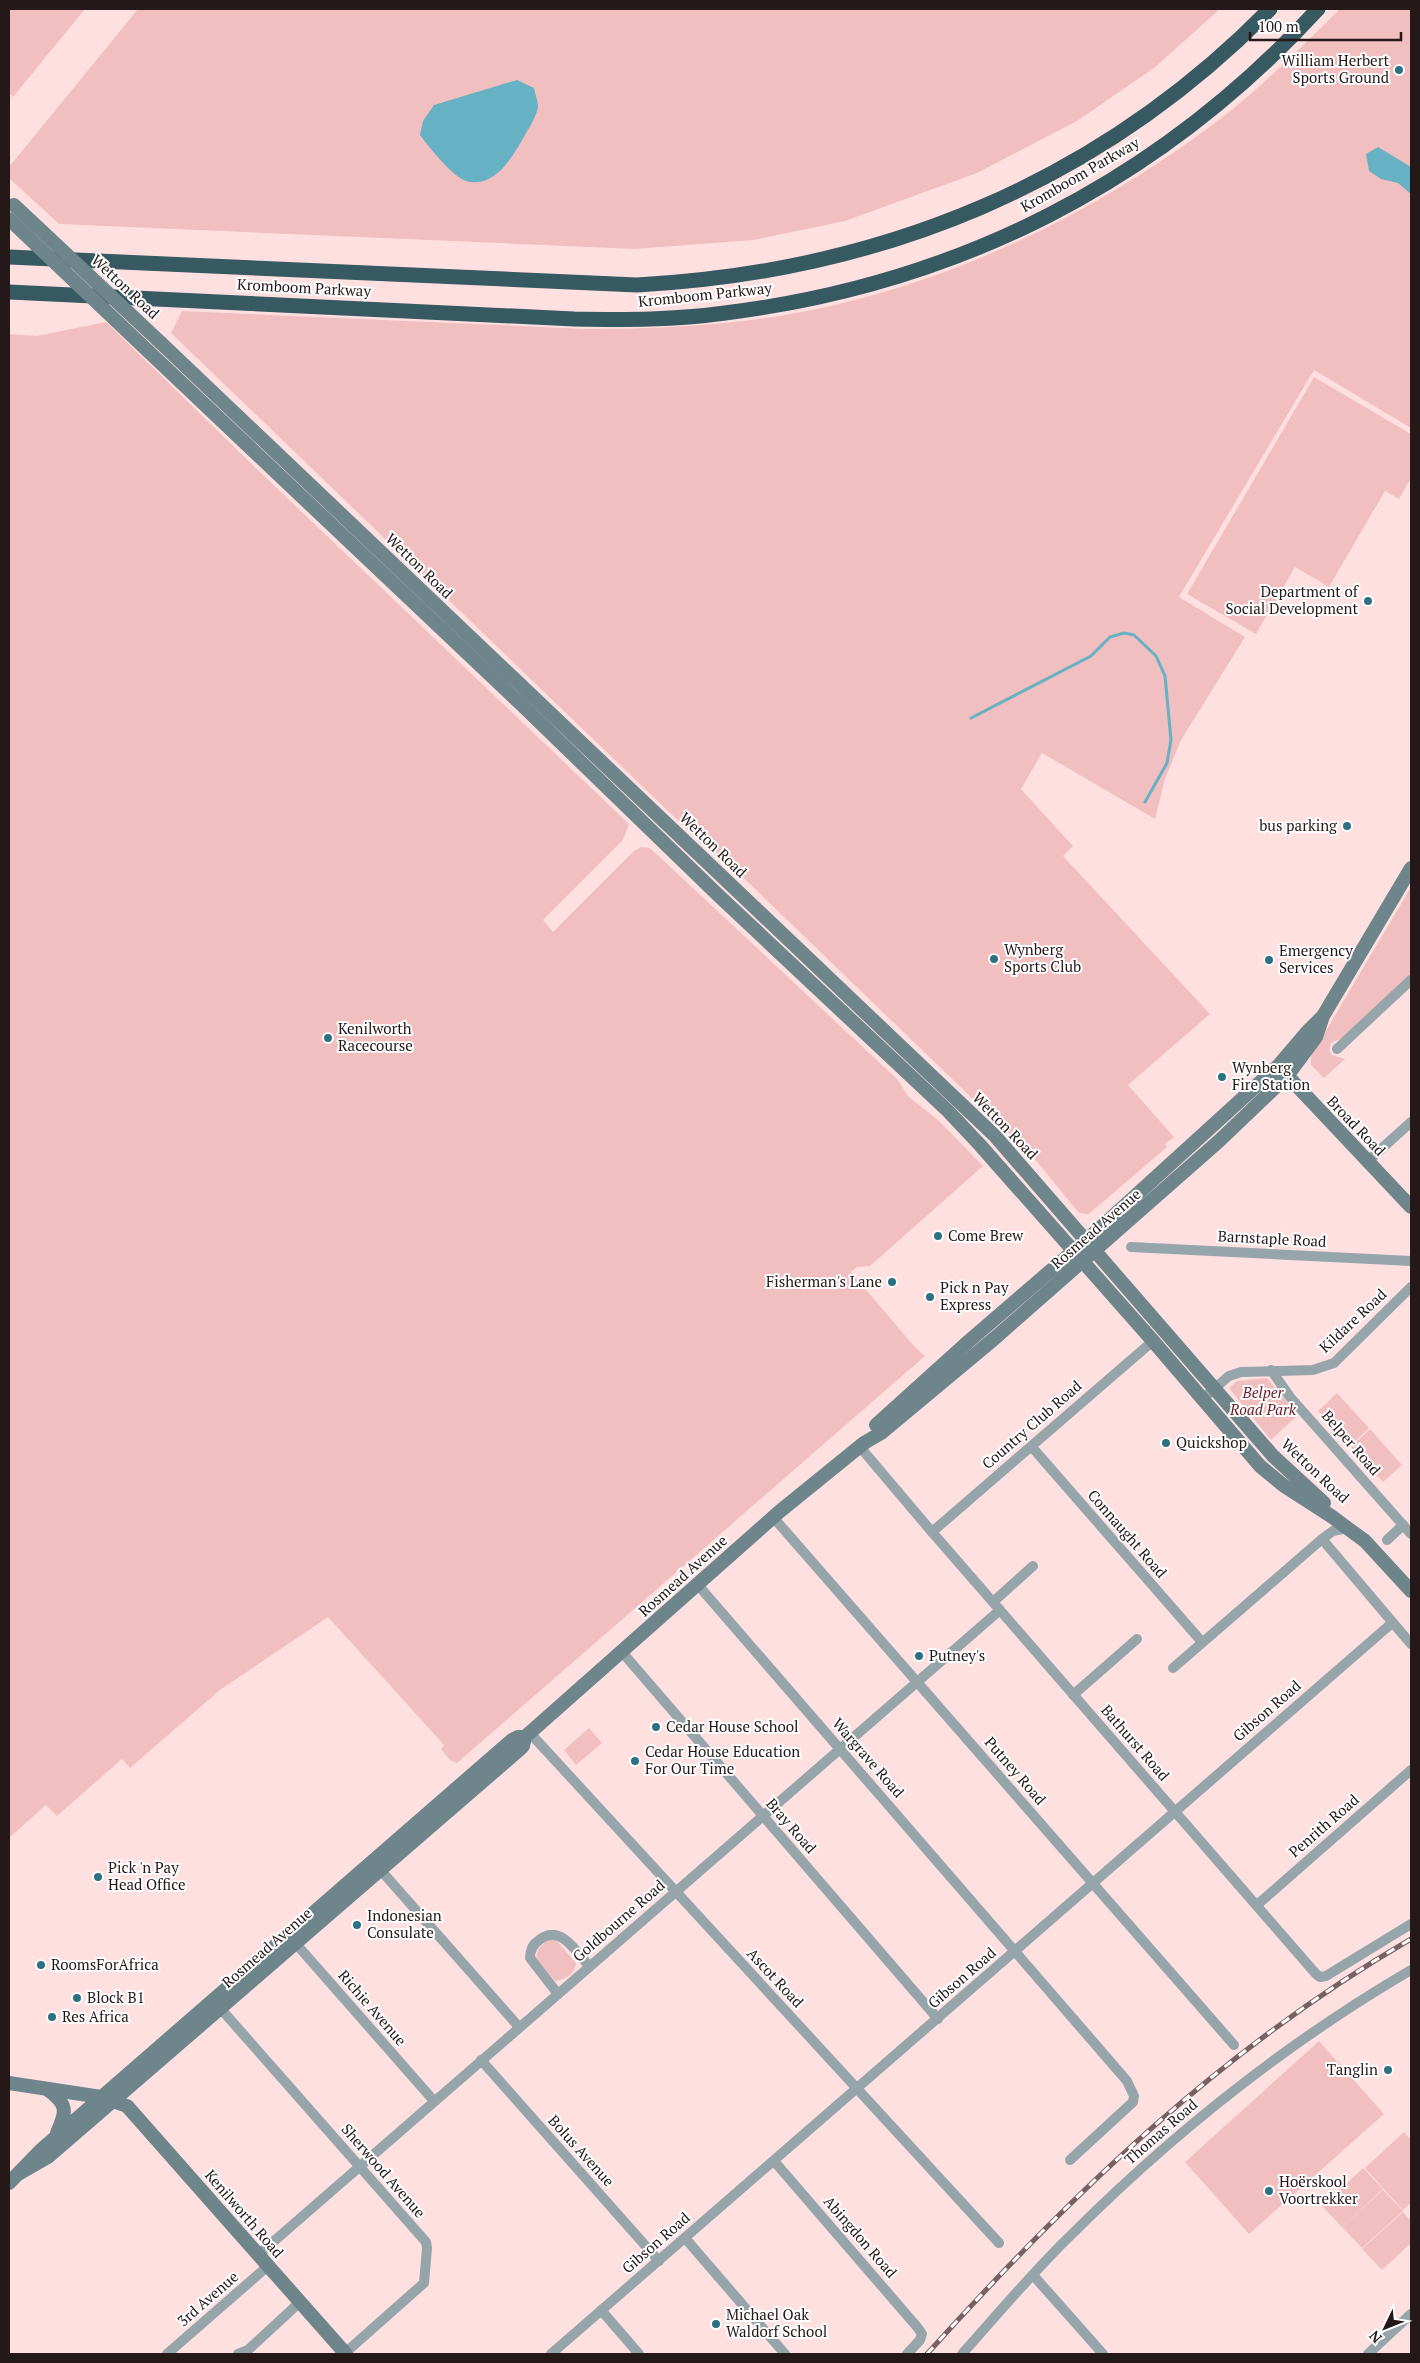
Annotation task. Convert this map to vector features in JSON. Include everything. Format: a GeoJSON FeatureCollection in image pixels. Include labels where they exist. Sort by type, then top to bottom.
{"type":"FeatureCollection","features":[{"type":"Feature","properties":{"kind":"highway","name":"Kromboom Parkway"},"geometry":{"type":"LineString","coordinates":[[9,257],[637,285],[710,280],[769,272],[858,251],[916,233],[962,216],[1028,186],[1087,154],[1155,108],[1202,72],[1270,9]]}},
{"type":"Feature","properties":{"kind":"highway","name":"Kromboom Parkway"},"geometry":{"type":"LineString","coordinates":[[9,292],[574,319],[636,320],[723,314],[821,297],[885,280],[938,263],[1019,230],[1077,201],[1181,135],[1268,61],[1318,9]]}},
{"type":"Feature","properties":{"kind":"highway"},"geometry":{"type":"LineString","coordinates":[[1304,24],[1321,16],[1330,9]]}},
{"type":"Feature","properties":{"kind":"main road","name":"Wetton Road"},"geometry":{"type":"LineString","coordinates":[[11,202],[995,1136],[1273,1456],[1350,1524],[1411,1591]]}},
{"type":"Feature","properties":{"kind":"main road","name":"Wetton Road"},"geometry":{"type":"LineString","coordinates":[[9,219],[523,706],[711,888],[948,1111],[1153,1341],[1201,1400],[1260,1466],[1283,1485],[1365,1541]]}},
{"type":"Feature","properties":{"kind":"main road","name":"Rosmead Avenue"},"geometry":{"type":"LineString","coordinates":[[20,2173],[48,2157],[108,2099],[377,1866],[519,1750],[523,1746],[527,1735],[773,1517],[862,1445],[881,1433],[1078,1256],[1219,1141],[1316,1037],[1324,1016],[1411,868]]}},
{"type":"Feature","properties":{"kind":"main road","name":"Broad Road"},"geometry":{"type":"LineString","coordinates":[[1283,1071],[1411,1207]]}},
{"type":"Feature","properties":{"kind":"main road","name":"Rosmead Avenue"},"geometry":{"type":"LineString","coordinates":[[9,2183],[56,2136],[108,2099],[221,2009],[292,1940]]}},
{"type":"Feature","properties":{"kind":"main road"},"geometry":{"type":"LineString","coordinates":[[9,2082],[108,2099]]}},
{"type":"Feature","properties":{"kind":"main road"},"geometry":{"type":"LineString","coordinates":[[45,2087],[62,2102],[65,2110],[56,2136]]}},
{"type":"Feature","properties":{"kind":"main road","name":"Kenilworth Road"},"geometry":{"type":"LineString","coordinates":[[108,2099],[127,2106],[346,2354]]}},
{"type":"Feature","properties":{"kind":"street"},"geometry":{"type":"LineString","coordinates":[[1337,1049],[1411,980]]}},
{"type":"Feature","properties":{"kind":"street"},"geometry":{"type":"LineString","coordinates":[[1368,1161],[1411,1122]]}},
{"type":"Feature","properties":{"kind":"street","name":"Barnstaple Road"},"geometry":{"type":"LineString","coordinates":[[1130,1247],[1411,1261]]}},
{"type":"Feature","properties":{"kind":"street","name":"Kildare Road"},"geometry":{"type":"LineString","coordinates":[[1201,1400],[1214,1388],[1236,1373],[1272,1370],[1313,1370],[1334,1363],[1411,1286]]}},
{"type":"Feature","properties":{"kind":"street","name":"Country Club Road"},"geometry":{"type":"LineString","coordinates":[[932,1532],[1153,1341]]}},
{"type":"Feature","properties":{"kind":"street","name":"Belper Road"},"geometry":{"type":"LineString","coordinates":[[1272,1370],[1290,1397],[1411,1534]]}},
{"type":"Feature","properties":{"kind":"street","name":"Bathurst Road"},"geometry":{"type":"LineString","coordinates":[[862,1445],[932,1532],[1320,1977],[1331,1974],[1411,1924]]}},
{"type":"Feature","properties":{"kind":"street","name":"Connaught Road"},"geometry":{"type":"LineString","coordinates":[[1031,1446],[1202,1642]]}},
{"type":"Feature","properties":{"kind":"street"},"geometry":{"type":"LineString","coordinates":[[1322,1539],[1329,1529],[1331,1516]]}},
{"type":"Feature","properties":{"kind":"street","name":"Putney Road"},"geometry":{"type":"LineString","coordinates":[[773,1517],[1234,2045]]}},
{"type":"Feature","properties":{"kind":"street"},"geometry":{"type":"LineString","coordinates":[[1387,1540],[1403,1525]]}},
{"type":"Feature","properties":{"kind":"street"},"geometry":{"type":"LineString","coordinates":[[1173,1668],[1322,1539],[1333,1531],[1348,1528]]}},
{"type":"Feature","properties":{"kind":"street"},"geometry":{"type":"LineString","coordinates":[[1322,1539],[1411,1644]]}},
{"type":"Feature","properties":{"kind":"street","name":"Goldbourne Road"},"geometry":{"type":"LineString","coordinates":[[258,2255],[917,1682],[997,1606],[1033,1566]]}},
{"type":"Feature","properties":{"kind":"street","name":"Wargrave Road"},"geometry":{"type":"LineString","coordinates":[[698,1585],[1127,2081],[1134,2096],[1133,2102],[1070,2160]]}},
{"type":"Feature","properties":{"kind":"street","name":"Gibson Road"},"geometry":{"type":"LineString","coordinates":[[551,2354],[1392,1623]]}},
{"type":"Feature","properties":{"kind":"street"},"geometry":{"type":"LineString","coordinates":[[1073,1695],[1137,1639]]}},
{"type":"Feature","properties":{"kind":"street","name":"Bray Road"},"geometry":{"type":"LineString","coordinates":[[622,1652],[938,2018]]}},
{"type":"Feature","properties":{"kind":"street","name":"Ascot Road"},"geometry":{"type":"LineString","coordinates":[[527,1735],[676,1892],[999,2243]]}},
{"type":"Feature","properties":{"kind":"street","name":"Penrith Road"},"geometry":{"type":"LineString","coordinates":[[1257,1905],[1411,1770]]}},
{"type":"Feature","properties":{"kind":"street"},"geometry":{"type":"LineString","coordinates":[[377,1866],[519,2027]]}},
{"type":"Feature","properties":{"kind":"street"},"geometry":{"type":"LineString","coordinates":[[558,1994],[530,1958],[531,1948],[543,1936],[547,1934],[559,1935],[589,1966]]}},
{"type":"Feature","properties":{"kind":"street","name":"Richie Avenue"},"geometry":{"type":"LineString","coordinates":[[292,1940],[434,2101]]}},
{"type":"Feature","properties":{"kind":"street","name":"Thomas Road"},"geometry":{"type":"LineString","coordinates":[[962,2354],[1032,2275],[1118,2189],[1224,2097],[1279,2055],[1343,2012],[1411,1970]]}},
{"type":"Feature","properties":{"kind":"street","name":"Sherwood Avenue"},"geometry":{"type":"LineString","coordinates":[[221,2009],[426,2242],[428,2248],[426,2278],[422,2285],[346,2354]]}},
{"type":"Feature","properties":{"kind":"street","name":"Bolus Avenue"},"geometry":{"type":"LineString","coordinates":[[481,2060],[659,2261]]}},
{"type":"Feature","properties":{"kind":"street","name":"Abingdon Road"},"geometry":{"type":"LineString","coordinates":[[774,2161],[922,2334],[920,2340],[907,2354]]}},
{"type":"Feature","properties":{"kind":"street"},"geometry":{"type":"LineString","coordinates":[[685,2238],[785,2354]]}},
{"type":"Feature","properties":{"kind":"street","name":"3rd Avenue"},"geometry":{"type":"LineString","coordinates":[[167,2354],[268,2266]]}},
{"type":"Feature","properties":{"kind":"street"},"geometry":{"type":"LineString","coordinates":[[1032,2275],[1103,2354]]}},
{"type":"Feature","properties":{"kind":"street"},"geometry":{"type":"LineString","coordinates":[[238,2354],[248,2350],[300,2302]]}},
{"type":"Feature","properties":{"kind":"street"},"geometry":{"type":"LineString","coordinates":[[601,2310],[639,2354]]}},
{"type":"Feature","properties":{"kind":"street"},"geometry":{"type":"LineString","coordinates":[[1368,2354],[1411,2314]]}},
{"type":"Feature","properties":{"kind":"green space"},"geometry":{"type":"Polygon","coordinates":[[[9,9],[85,9],[13,97],[9,93],[9,9]]]}},
{"type":"Feature","properties":{"kind":"green space"},"geometry":{"type":"Polygon","coordinates":[[[138,9],[1220,9],[1154,68],[1077,121],[977,173],[845,221],[754,240],[634,249],[59,224],[9,178],[9,167],[138,9]]]}},
{"type":"Feature","properties":{"kind":"green space"},"geometry":{"type":"Polygon","coordinates":[[[1340,9],[1411,9],[1411,428],[1314,370],[1179,597],[1245,637],[1181,740],[1165,779],[1155,819],[1042,753],[1021,789],[1073,846],[1063,856],[1210,1014],[1128,1085],[1174,1137],[1165,1144],[1167,1147],[1089,1214],[1079,1213],[1033,1157],[724,859],[721,862],[171,333],[182,311],[586,329],[651,328],[715,324],[780,316],[843,303],[942,273],[991,253],[1038,232],[1129,182],[1232,110],[1340,9]]]}},
{"type":"Feature","properties":{"kind":"green space","name":"Kenilworth Racecourse"},"geometry":{"type":"Polygon","coordinates":[[[106,322],[262,474],[629,824],[623,840],[543,920],[553,932],[634,851],[641,847],[650,848],[897,1079],[909,1097],[938,1120],[983,1166],[870,1266],[857,1267],[851,1272],[914,1346],[925,1356],[457,1763],[450,1760],[441,1749],[444,1745],[328,1617],[220,1690],[130,1768],[122,1759],[57,1816],[46,1805],[9,1838],[9,334],[37,336],[106,322]]]}},
{"type":"Feature","properties":{"kind":"green space"},"geometry":{"type":"Polygon","coordinates":[[[1314,377],[1411,434],[1411,478],[1399,499],[1385,491],[1329,587],[1295,567],[1256,634],[1187,594],[1314,377]]]}},
{"type":"Feature","properties":{"kind":"green space"},"geometry":{"type":"Polygon","coordinates":[[[1411,887],[1411,974],[1346,1036],[1331,1043],[1329,1051],[1332,1055],[1345,1059],[1324,1078],[1311,1065],[1311,1056],[1411,887]]]}},
{"type":"Feature","properties":{"kind":"green space","name":"Belper Road Park"},"geometry":{"type":"Polygon","coordinates":[[[1267,1378],[1298,1415],[1271,1440],[1229,1388],[1237,1381],[1267,1378]]]}},
{"type":"Feature","properties":{"kind":"green space"},"geometry":{"type":"Polygon","coordinates":[[[1337,1393],[1369,1428],[1350,1446],[1318,1411],[1337,1393]]]}},
{"type":"Feature","properties":{"kind":"green space"},"geometry":{"type":"Polygon","coordinates":[[[1370,1429],[1402,1465],[1383,1482],[1351,1447],[1370,1429]]]}},
{"type":"Feature","properties":{"kind":"green space"},"geometry":{"type":"Polygon","coordinates":[[[589,1728],[602,1743],[576,1765],[564,1750],[589,1728]]]}},
{"type":"Feature","properties":{"kind":"green space"},"geometry":{"type":"Polygon","coordinates":[[[548,1940],[556,1940],[576,1963],[574,1971],[566,1978],[555,1981],[536,1958],[538,1949],[548,1940]]]}},
{"type":"Feature","properties":{"kind":"green space"},"geometry":{"type":"Polygon","coordinates":[[[1319,2041],[1384,2114],[1249,2234],[1185,2162],[1319,2041]]]}},
{"type":"Feature","properties":{"kind":"green space"},"geometry":{"type":"Polygon","coordinates":[[[1404,2132],[1411,2140],[1411,2203],[1403,2210],[1365,2168],[1404,2132]]]}},
{"type":"Feature","properties":{"kind":"green space"},"geometry":{"type":"Polygon","coordinates":[[[1363,2168],[1383,2189],[1342,2227],[1322,2206],[1363,2168]]]}},
{"type":"Feature","properties":{"kind":"green space"},"geometry":{"type":"Polygon","coordinates":[[[1383,2190],[1403,2211],[1362,2248],[1342,2227],[1383,2190]]]}},
{"type":"Feature","properties":{"kind":"green space"},"geometry":{"type":"Polygon","coordinates":[[[1403,2212],[1411,2221],[1411,2243],[1382,2270],[1362,2249],[1403,2212]]]}},
{"type":"Feature","properties":{"kind":"water"},"geometry":{"type":"Polygon","coordinates":[[[517,80],[534,88],[538,107],[533,121],[509,161],[502,169],[486,180],[476,182],[460,178],[441,161],[420,135],[423,121],[434,105],[517,80]]]}},
{"type":"Feature","properties":{"kind":"water"},"geometry":{"type":"Polygon","coordinates":[[[1378,147],[1411,167],[1411,194],[1398,183],[1381,179],[1369,171],[1366,154],[1378,147]]]}},
{"type":"Feature","properties":{"kind":"waterway"},"geometry":{"type":"LineString","coordinates":[[971,718],[1091,656],[1110,637],[1124,633],[1134,635],[1156,656],[1165,676],[1171,740],[1167,763],[1145,802]]}},
{"type":"Feature","properties":{"kind":"railway"},"geometry":{"type":"LineString","coordinates":[[927,2354],[1037,2237],[1152,2127],[1276,2027],[1342,1982],[1411,1939]]}},
{"type":"Feature","properties":{"kind":"place","name":"William Herbert Sports Ground"},"geometry":{"type":"Point","coordinates":[1399,70]}},
{"type":"Feature","properties":{"kind":"place","name":"Department of Social Development"},"geometry":{"type":"Point","coordinates":[1368,601]}},
{"type":"Feature","properties":{"kind":"place","name":"bus parking"},"geometry":{"type":"Point","coordinates":[1347,826]}},
{"type":"Feature","properties":{"kind":"place","name":"Wynberg Sports Club"},"geometry":{"type":"Point","coordinates":[994,959]}},
{"type":"Feature","properties":{"kind":"place","name":"Emergency Services"},"geometry":{"type":"Point","coordinates":[1269,960]}},
{"type":"Feature","properties":{"kind":"place","name":"Kenilworth Racecourse"},"geometry":{"type":"Point","coordinates":[328,1038]}},
{"type":"Feature","properties":{"kind":"place","name":"Wynberg Fire Station"},"geometry":{"type":"Point","coordinates":[1222,1077]}},
{"type":"Feature","properties":{"kind":"place","name":"Come Brew"},"geometry":{"type":"Point","coordinates":[938,1236]}},
{"type":"Feature","properties":{"kind":"place","name":"Fisherman's Lane"},"geometry":{"type":"Point","coordinates":[892,1282]}},
{"type":"Feature","properties":{"kind":"place","name":"Pick n Pay Express"},"geometry":{"type":"Point","coordinates":[930,1297]}},
{"type":"Feature","properties":{"kind":"place","name":"Quickshop"},"geometry":{"type":"Point","coordinates":[1166,1443]}},
{"type":"Feature","properties":{"kind":"place","name":"Putney's"},"geometry":{"type":"Point","coordinates":[919,1656]}},
{"type":"Feature","properties":{"kind":"place","name":"Cedar House School"},"geometry":{"type":"Point","coordinates":[656,1727]}},
{"type":"Feature","properties":{"kind":"place","name":"Cedar House Education For Our Time"},"geometry":{"type":"Point","coordinates":[635,1761]}},
{"type":"Feature","properties":{"kind":"place","name":"Pick 'n Pay Head Office"},"geometry":{"type":"Point","coordinates":[98,1877]}},
{"type":"Feature","properties":{"kind":"place","name":"Indonesian Consulate"},"geometry":{"type":"Point","coordinates":[357,1925]}},
{"type":"Feature","properties":{"kind":"place","name":"RoomsForAfrica"},"geometry":{"type":"Point","coordinates":[41,1965]}},
{"type":"Feature","properties":{"kind":"place","name":"Block B1"},"geometry":{"type":"Point","coordinates":[77,1998]}},
{"type":"Feature","properties":{"kind":"place","name":"Res Africa"},"geometry":{"type":"Point","coordinates":[52,2017]}},
{"type":"Feature","properties":{"kind":"place","name":"Tanglin"},"geometry":{"type":"Point","coordinates":[1388,2070]}},
{"type":"Feature","properties":{"kind":"place","name":"Hoërskool Voortrekker"},"geometry":{"type":"Point","coordinates":[1269,2191]}},
{"type":"Feature","properties":{"kind":"place","name":"Michael Oak Waldorf School"},"geometry":{"type":"Point","coordinates":[716,2324]}}]}
